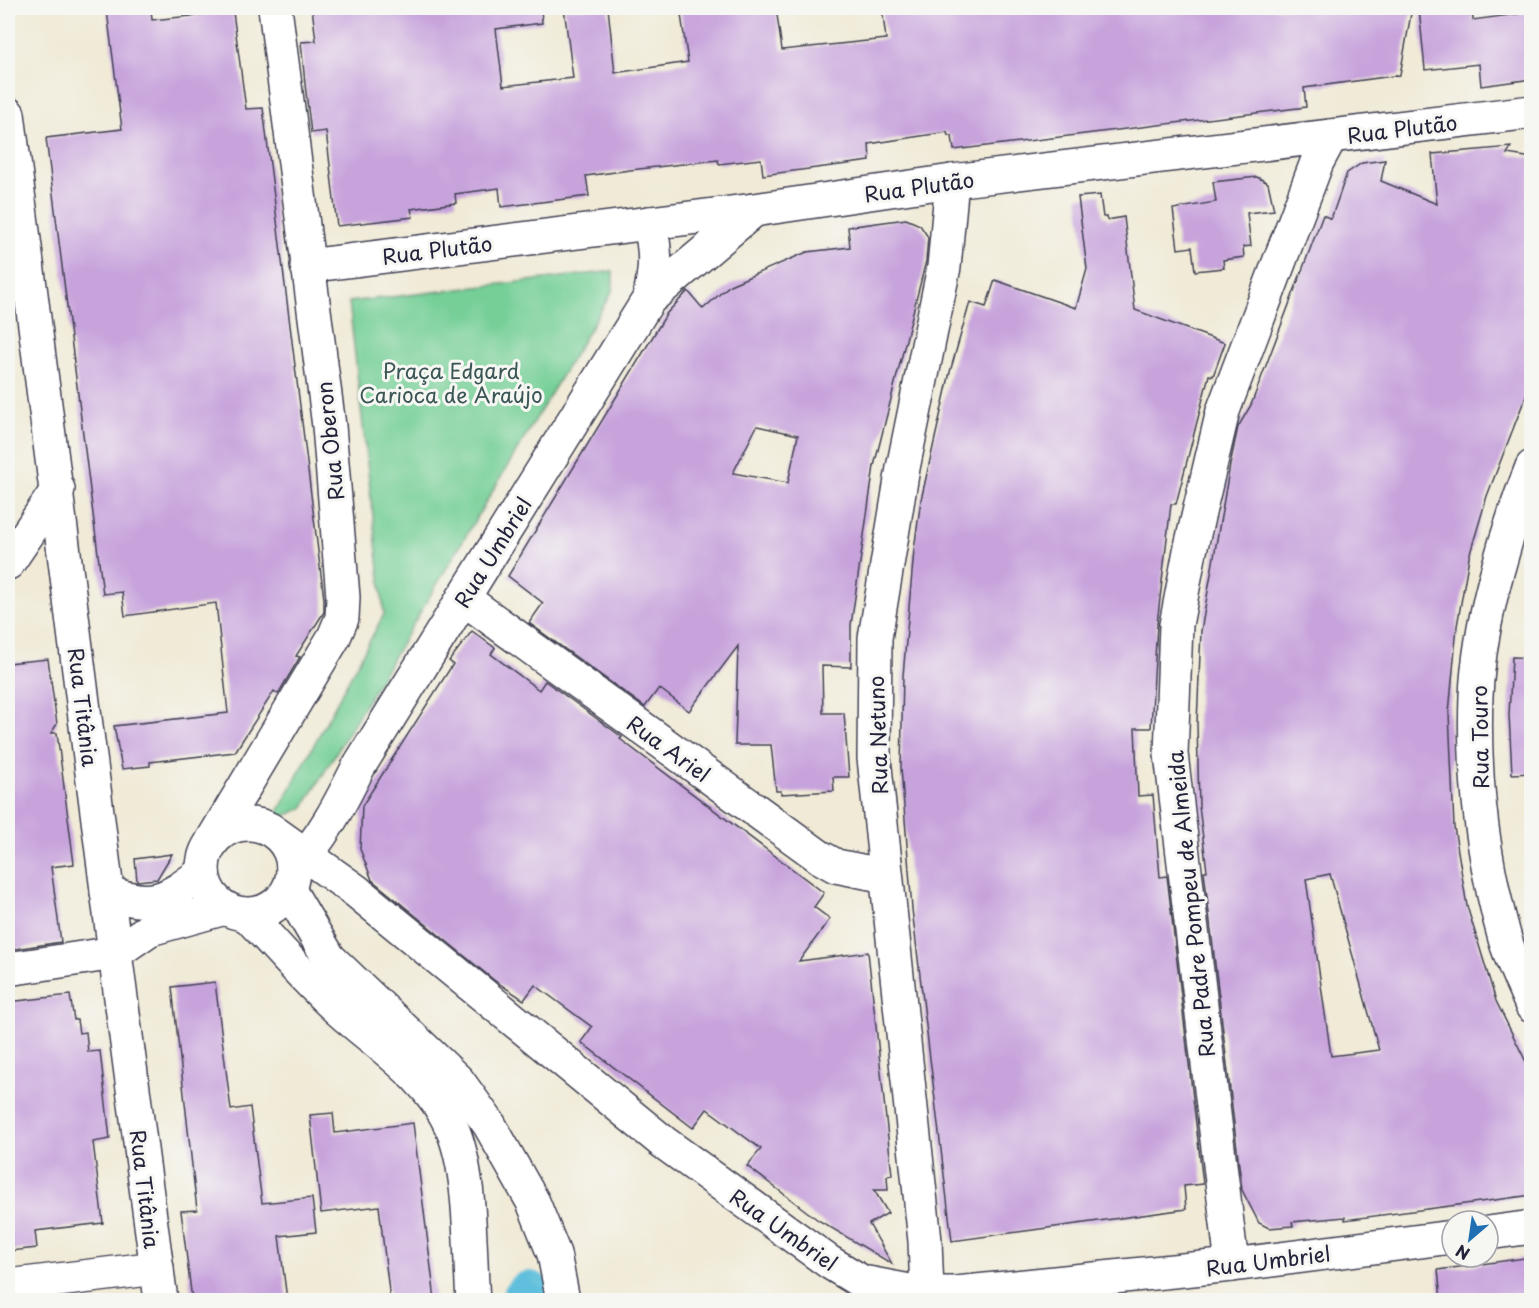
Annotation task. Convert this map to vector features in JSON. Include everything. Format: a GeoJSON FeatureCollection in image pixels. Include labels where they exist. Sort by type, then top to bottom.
{"type":"FeatureCollection","features":[{"type":"Feature","properties":{"kind":"street","name":"Rua Oberon"},"geometry":{"type":"LineString","coordinates":[[212,841],[334,637],[342,618],[343,597],[329,426],[275,8]]}},
{"type":"Feature","properties":{"kind":"street","name":"Rua Plutão"},"geometry":{"type":"LineString","coordinates":[[308,266],[754,210],[952,181],[1532,112]]}},
{"type":"Feature","properties":{"kind":"street","name":"Rua Titânia"},"geometry":{"type":"LineString","coordinates":[[8,114],[161,1300]]}},
{"type":"Feature","properties":{"kind":"street","name":"Rua Padre Pompeu de Almeida"},"geometry":{"type":"LineString","coordinates":[[1232,1265],[1172,765],[1176,625],[1190,551],[1223,411],[1317,162],[1331,136]]}},
{"type":"Feature","properties":{"kind":"street","name":"Rua Netuno"},"geometry":{"type":"LineString","coordinates":[[927,1293],[925,1241],[874,758],[875,638],[903,468],[944,267],[952,181]]}},
{"type":"Feature","properties":{"kind":"street","name":"Rua Umbriel"},"geometry":{"type":"LineString","coordinates":[[649,299],[754,210]]}},
{"type":"Feature","properties":{"kind":"street","name":"Rua Umbriel"},"geometry":{"type":"LineString","coordinates":[[649,223],[656,248],[657,270],[649,299],[359,766],[338,807],[296,873],[330,881],[356,891],[663,1143],[820,1255],[862,1282],[891,1289],[956,1293],[1232,1265],[1440,1239]]}},
{"type":"Feature","properties":{"kind":"street","name":"Rua Touro"},"geometry":{"type":"LineString","coordinates":[[1532,467],[1504,548],[1485,631],[1476,694],[1477,771],[1485,848],[1506,941],[1532,1006]]}},
{"type":"Feature","properties":{"kind":"street"},"geometry":{"type":"LineString","coordinates":[[8,563],[58,489]]}},
{"type":"Feature","properties":{"kind":"street","name":"Rua Ariel"},"geometry":{"type":"LineString","coordinates":[[463,598],[820,857],[836,866],[886,876]]}},
{"type":"Feature","properties":{"kind":"street","name":"Rua Umbriel"},"geometry":{"type":"LineString","coordinates":[[338,807],[338,841],[344,866],[356,891]]}},
{"type":"Feature","properties":{"kind":"street"},"geometry":{"type":"LineString","coordinates":[[473,1300],[463,1168],[452,1129],[436,1100],[416,1075],[337,1009],[236,912],[214,899],[206,886],[203,872],[204,858],[212,841],[226,829],[244,824],[262,826],[279,836],[290,851],[296,873],[329,958],[458,1081],[489,1124],[533,1202],[554,1254],[563,1300]]}},
{"type":"Feature","properties":{"kind":"street"},"geometry":{"type":"LineString","coordinates":[[108,892],[128,900],[155,901],[203,872]]}},
{"type":"Feature","properties":{"kind":"street"},"geometry":{"type":"LineString","coordinates":[[8,969],[116,953],[150,929],[236,912],[271,908],[296,873]]}},
{"type":"Feature","properties":{"kind":"street"},"geometry":{"type":"LineString","coordinates":[[1500,1231],[1532,1227]]}},
{"type":"Feature","properties":{"kind":"street"},"geometry":{"type":"LineString","coordinates":[[8,1286],[157,1268]]}},
{"type":"Feature","properties":{"kind":"green space","name":"Praça Edgard Carioca de Araújo"},"geometry":{"type":"Polygon","coordinates":[[[613,271],[613,290],[303,808],[273,821],[384,614],[349,302],[613,271]]]}},
{"type":"Feature","properties":{"kind":"building"},"geometry":{"type":"Polygon","coordinates":[[[151,8],[152,20],[201,15],[200,8],[227,8],[228,13],[233,12],[246,109],[263,108],[324,612],[296,656],[300,657],[278,694],[274,691],[235,752],[150,762],[150,766],[122,769],[114,726],[228,713],[216,603],[125,616],[122,592],[103,594],[46,138],[122,129],[107,11],[151,8]]]}},
{"type":"Feature","properties":{"kind":"building"},"geometry":{"type":"Polygon","coordinates":[[[312,8],[541,8],[542,23],[496,29],[503,86],[573,78],[564,8],[608,8],[615,73],[688,62],[680,8],[776,8],[782,50],[886,39],[882,8],[1412,8],[1400,75],[1304,88],[1306,107],[954,150],[952,136],[948,136],[947,132],[869,144],[870,161],[763,175],[761,159],[719,164],[718,160],[630,170],[586,176],[589,196],[501,207],[499,188],[455,194],[456,203],[411,209],[413,217],[337,226],[326,131],[311,133],[305,84],[301,42],[316,41],[312,8]]]}},
{"type":"Feature","properties":{"kind":"building"},"geometry":{"type":"Polygon","coordinates":[[[1419,8],[1472,8],[1473,20],[1532,12],[1532,79],[1481,86],[1479,64],[1425,70],[1419,8]]]}},
{"type":"Feature","properties":{"kind":"building"},"geometry":{"type":"Polygon","coordinates":[[[1511,147],[1507,154],[1532,158],[1532,380],[1487,496],[1469,557],[1457,626],[1449,713],[1454,827],[1467,906],[1496,1001],[1532,1074],[1532,1195],[1345,1220],[1345,1217],[1292,1222],[1293,1226],[1269,1228],[1259,1223],[1242,1190],[1204,871],[1207,871],[1199,806],[1197,723],[1201,631],[1238,427],[1251,405],[1323,215],[1331,219],[1347,173],[1362,163],[1385,160],[1381,181],[1437,204],[1432,154],[1511,147]],[[1330,874],[1306,879],[1331,1056],[1379,1050],[1330,874]]]}},
{"type":"Feature","properties":{"kind":"building"},"geometry":{"type":"Polygon","coordinates":[[[1257,177],[1268,183],[1274,210],[1247,213],[1251,246],[1243,247],[1244,257],[1223,260],[1224,268],[1195,271],[1192,247],[1178,249],[1173,209],[1216,202],[1213,182],[1257,177]]]}},
{"type":"Feature","properties":{"kind":"building"},"geometry":{"type":"Polygon","coordinates":[[[1100,195],[1103,217],[1107,217],[1107,220],[1124,217],[1135,310],[1225,343],[1213,376],[1209,375],[1176,504],[1171,504],[1157,624],[1151,728],[1135,728],[1138,796],[1153,795],[1160,877],[1167,876],[1203,1184],[1184,1186],[1186,1209],[952,1241],[912,909],[901,768],[903,676],[914,550],[921,500],[950,372],[970,302],[986,307],[995,280],[1076,308],[1087,269],[1078,197],[1100,195]]]}},
{"type":"Feature","properties":{"kind":"building"},"geometry":{"type":"Polygon","coordinates":[[[906,219],[920,225],[928,237],[926,261],[874,466],[851,625],[851,667],[822,666],[823,713],[844,713],[849,777],[833,777],[834,791],[781,794],[781,791],[776,791],[771,745],[735,745],[738,646],[689,711],[659,688],[645,707],[529,623],[543,603],[508,576],[667,313],[688,291],[703,309],[730,285],[807,252],[850,247],[848,227],[906,219]],[[757,426],[733,473],[788,483],[798,435],[757,426]]]}},
{"type":"Feature","properties":{"kind":"building"},"geometry":{"type":"Polygon","coordinates":[[[472,631],[495,648],[491,654],[539,690],[545,681],[622,737],[620,739],[824,893],[814,907],[830,919],[799,961],[868,952],[892,1175],[887,1176],[888,1190],[874,1190],[888,1213],[869,1224],[892,1264],[818,1220],[747,1166],[761,1149],[707,1109],[693,1128],[581,1042],[592,1027],[535,985],[524,1000],[495,981],[372,880],[360,849],[362,806],[453,664],[449,661],[472,631]]]}},
{"type":"Feature","properties":{"kind":"building"},"geometry":{"type":"Polygon","coordinates":[[[1512,657],[1532,658],[1532,773],[1512,774],[1509,715],[1512,657]]]}},
{"type":"Feature","properties":{"kind":"building"},"geometry":{"type":"Polygon","coordinates":[[[48,659],[57,724],[51,733],[57,733],[74,864],[51,867],[61,942],[8,950],[8,663],[48,659]]]}},
{"type":"Feature","properties":{"kind":"building"},"geometry":{"type":"Polygon","coordinates":[[[172,854],[157,879],[137,881],[135,859],[172,854]]]}},
{"type":"Feature","properties":{"kind":"building"},"geometry":{"type":"Polygon","coordinates":[[[215,982],[231,1110],[250,1107],[262,1203],[312,1198],[316,1232],[279,1236],[287,1300],[192,1300],[181,1211],[197,1210],[172,987],[215,982]]]}},
{"type":"Feature","properties":{"kind":"building"},"geometry":{"type":"Polygon","coordinates":[[[70,995],[74,1020],[77,1020],[79,1033],[86,1032],[88,1052],[100,1051],[110,1139],[93,1142],[103,1223],[35,1231],[37,1248],[10,1251],[8,1228],[8,1002],[70,995]]]}},
{"type":"Feature","properties":{"kind":"building"},"geometry":{"type":"Polygon","coordinates":[[[333,1113],[335,1133],[413,1123],[435,1300],[390,1300],[379,1206],[321,1213],[310,1115],[333,1113]]]}},
{"type":"Feature","properties":{"kind":"building"},"geometry":{"type":"Polygon","coordinates":[[[1532,1257],[1532,1300],[1441,1300],[1438,1270],[1500,1269],[1500,1261],[1532,1257]]]}}]}
